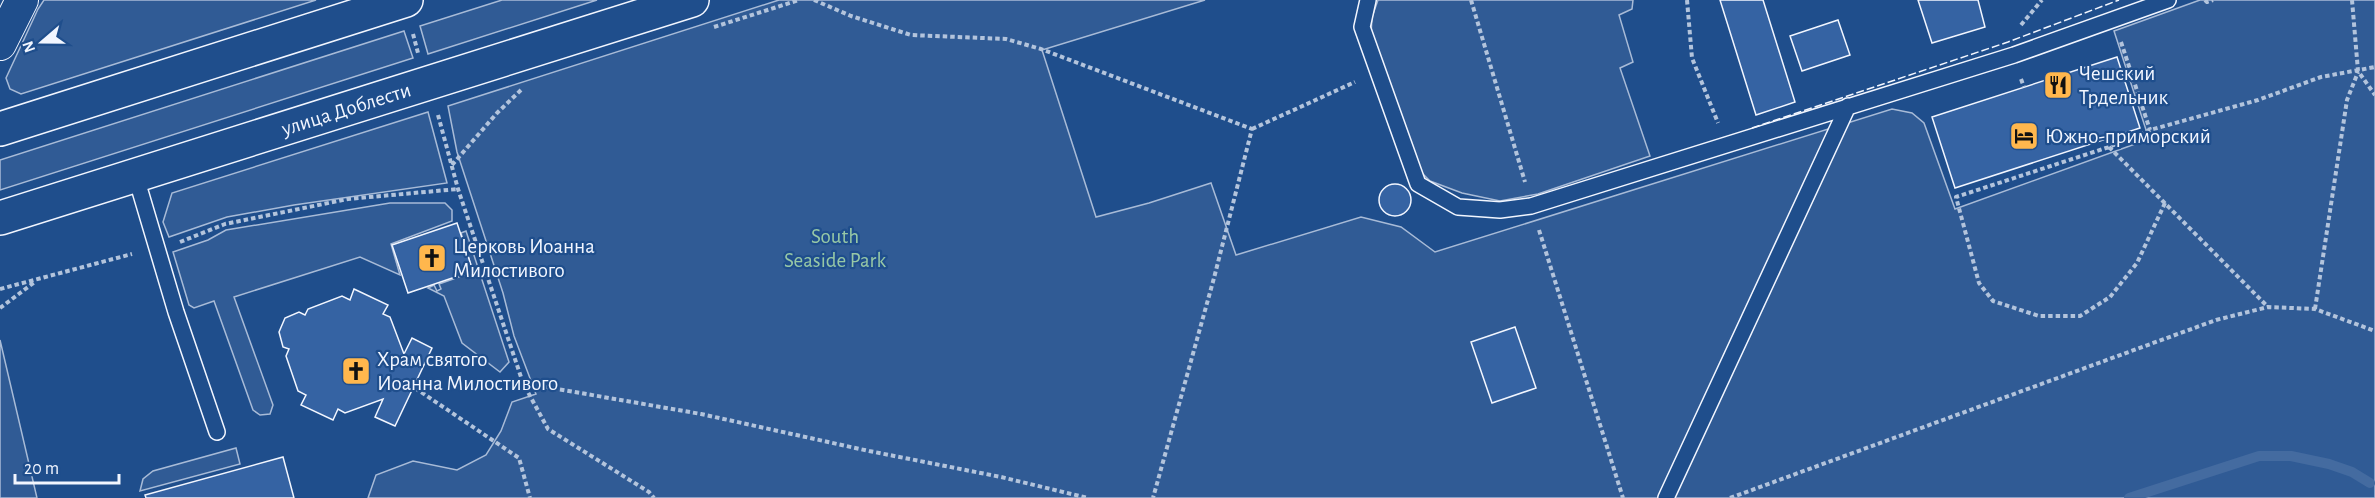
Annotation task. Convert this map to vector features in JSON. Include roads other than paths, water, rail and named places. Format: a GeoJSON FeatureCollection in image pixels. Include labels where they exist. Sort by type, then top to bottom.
{"type":"FeatureCollection","features":[{"type":"Feature","properties":{"kind":"main road","name":"улица Доблести"},"geometry":{"type":"LineString","coordinates":[[0,218],[692,0]]}},
{"type":"Feature","properties":{"kind":"main road"},"geometry":{"type":"LineString","coordinates":[[0,129],[408,14]]}},
{"type":"Feature","properties":{"kind":"street"},"geometry":{"type":"LineString","coordinates":[[0,44],[22,0]]}},
{"type":"Feature","properties":{"kind":"lane"},"geometry":{"type":"LineString","coordinates":[[1368,0],[1362,27],[1418,184],[1458,207],[1500,210],[1532,206],[2014,56],[2168,0]]}},
{"type":"Feature","properties":{"kind":"lane"},"geometry":{"type":"LineString","coordinates":[[1666,498],[1848,106]]}},
{"type":"Feature","properties":{"kind":"lane"},"geometry":{"type":"LineString","coordinates":[[135,174],[217,432]]}},
{"type":"Feature","properties":{"kind":"waterway"},"geometry":{"type":"LineString","coordinates":[[2129,498],[2259,456],[2291,456],[2329,464],[2352,472],[2370,483]]}},
{"type":"Feature","properties":{"kind":"place","name":"Чешский Трдельник"},"geometry":{"type":"Point","coordinates":[2058,85]}},
{"type":"Feature","properties":{"kind":"place","name":"Южно-приморский"},"geometry":{"type":"Point","coordinates":[2024,136]}},
{"type":"Feature","properties":{"kind":"place","name":"Церковь Иоанна Милостивого"},"geometry":{"type":"Point","coordinates":[432,258]}},
{"type":"Feature","properties":{"kind":"place","name":"Храм святого Иоанна Милостивого"},"geometry":{"type":"Point","coordinates":[356,371]}},
{"type":"Feature","properties":{"kind":"park label","name":"South Seaside Park"},"geometry":{"type":"Point","coordinates":[835,248]}}]}
